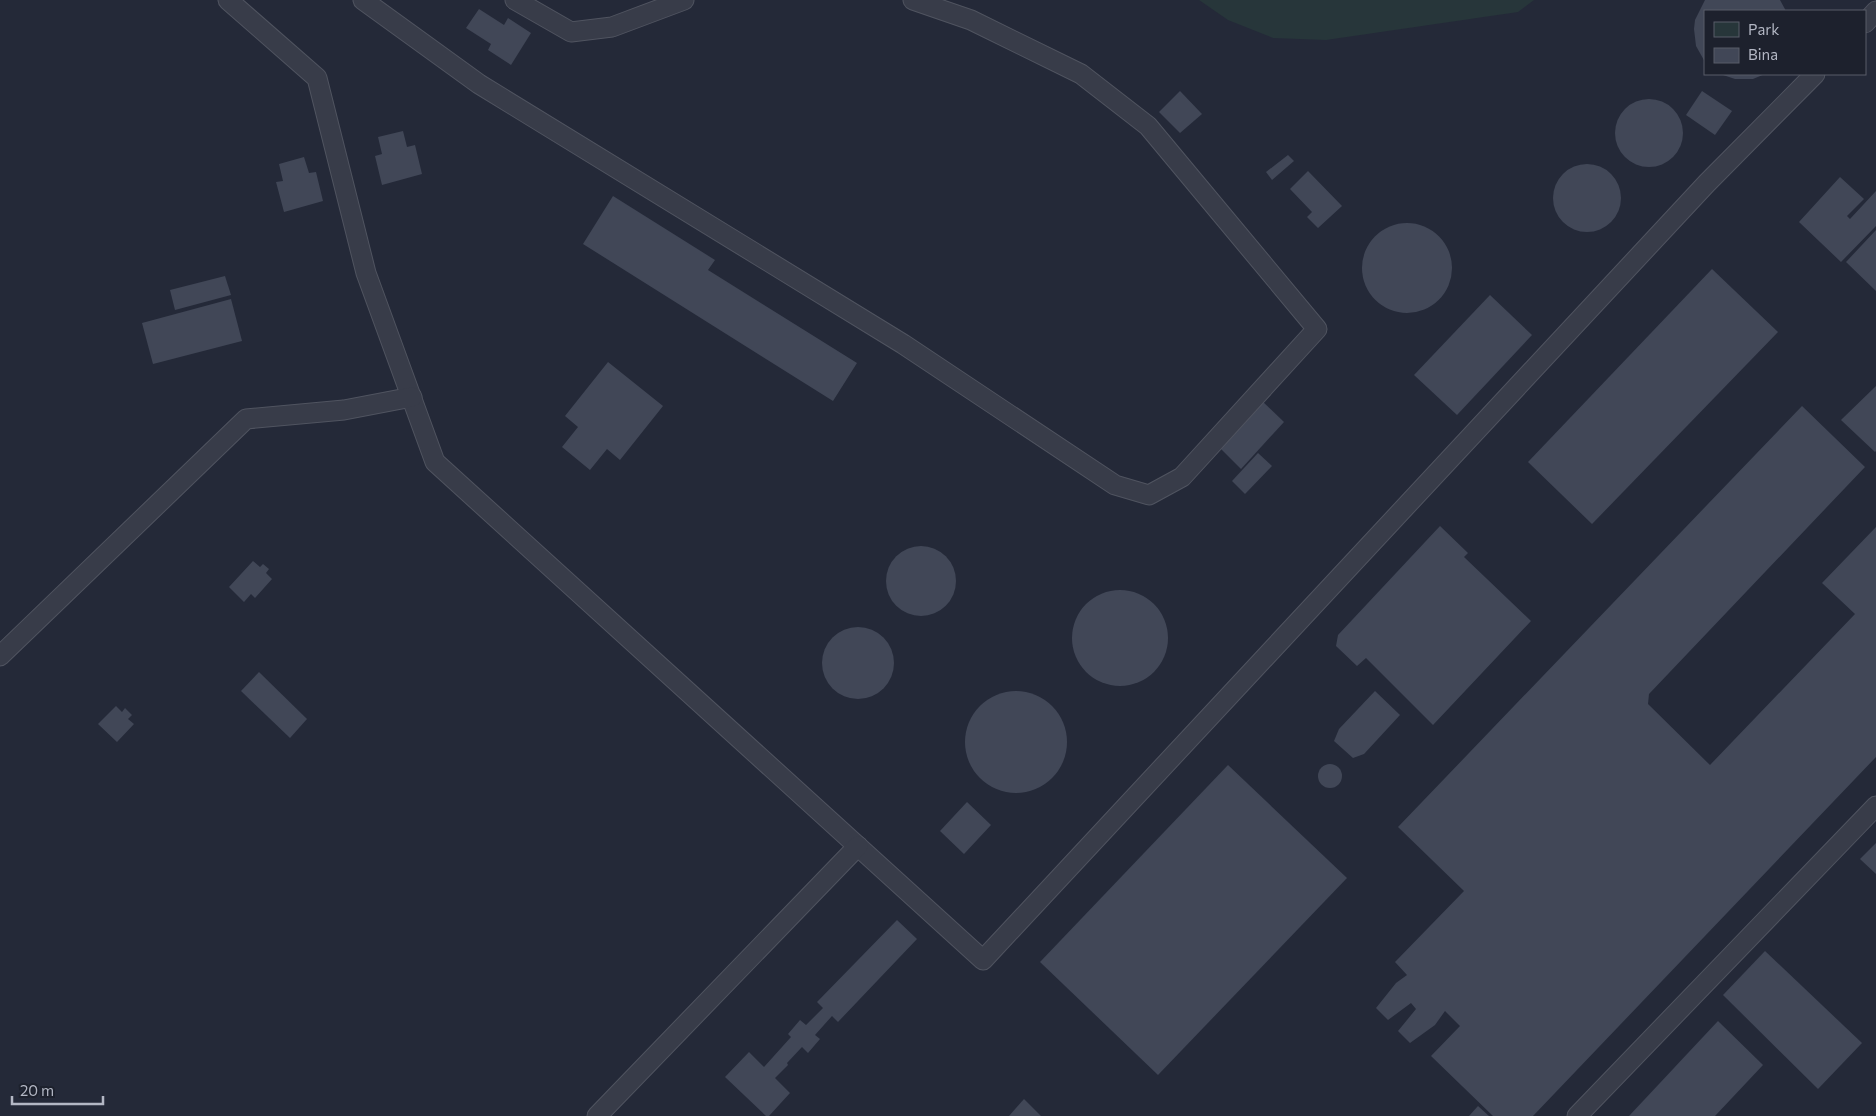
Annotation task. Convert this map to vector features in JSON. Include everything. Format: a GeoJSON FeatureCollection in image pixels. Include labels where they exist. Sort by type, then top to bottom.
{"type":"FeatureCollection","features":[{"type":"Feature","properties":{"kind":"lane"},"geometry":{"type":"LineString","coordinates":[[228,0],[317,78],[366,273],[435,462],[983,960],[1707,183],[1814,75]]}},
{"type":"Feature","properties":{"kind":"lane"},"geometry":{"type":"LineString","coordinates":[[363,0],[479,84],[903,344],[1115,485],[1149,495],[1182,476],[1317,329],[1148,126],[1080,74],[971,20],[913,0]]}},
{"type":"Feature","properties":{"kind":"lane"},"geometry":{"type":"LineString","coordinates":[[515,0],[571,32],[612,27],[684,0]]}},
{"type":"Feature","properties":{"kind":"lane"},"geometry":{"type":"LineString","coordinates":[[1866,22],[1876,11]]}},
{"type":"Feature","properties":{"kind":"lane"},"geometry":{"type":"LineString","coordinates":[[0,656],[246,419],[344,410],[412,397]]}},
{"type":"Feature","properties":{"kind":"lane"},"geometry":{"type":"LineString","coordinates":[[1576,1116],[1876,806]]}},
{"type":"Feature","properties":{"kind":"lane"},"geometry":{"type":"LineString","coordinates":[[596,1116],[858,846]]}},
{"type":"Feature","properties":{"kind":"green space"},"geometry":{"type":"Polygon","coordinates":[[[1199,0],[1534,0],[1518,12],[1326,40],[1273,38],[1228,20],[1199,0]]]}},
{"type":"Feature","properties":{"kind":"building"},"geometry":{"type":"Polygon","coordinates":[[[1705,0],[1780,0],[1785,10],[1704,10],[1704,60],[1696,46],[1695,20],[1705,0]]]}},
{"type":"Feature","properties":{"kind":"building"},"geometry":{"type":"Polygon","coordinates":[[[479,9],[504,25],[508,18],[531,33],[511,65],[488,50],[491,44],[466,28],[479,9]]]}},
{"type":"Feature","properties":{"kind":"building"},"geometry":{"type":"Polygon","coordinates":[[[1723,75],[1763,75],[1753,79],[1735,79],[1723,75]]]}},
{"type":"Feature","properties":{"kind":"building"},"geometry":{"type":"Polygon","coordinates":[[[1180,91],[1202,114],[1180,133],[1159,112],[1180,91]]]}},
{"type":"Feature","properties":{"kind":"building"},"geometry":{"type":"Polygon","coordinates":[[[1702,91],[1732,111],[1715,135],[1686,115],[1702,91]]]}},
{"type":"Feature","properties":{"kind":"building"},"geometry":{"type":"Polygon","coordinates":[[[1649,99],[1662,102],[1673,109],[1680,120],[1683,133],[1680,146],[1673,157],[1662,164],[1649,167],[1636,164],[1625,157],[1618,146],[1615,133],[1618,120],[1625,109],[1636,102],[1649,99]]]}},
{"type":"Feature","properties":{"kind":"building"},"geometry":{"type":"Polygon","coordinates":[[[403,131],[407,147],[415,145],[422,174],[382,185],[375,156],[382,154],[378,137],[403,131]]]}},
{"type":"Feature","properties":{"kind":"building"},"geometry":{"type":"Polygon","coordinates":[[[1288,155],[1294,161],[1272,180],[1266,172],[1288,155]]]}},
{"type":"Feature","properties":{"kind":"building"},"geometry":{"type":"Polygon","coordinates":[[[304,157],[309,173],[316,172],[323,201],[284,212],[276,182],[283,181],[279,164],[304,157]]]}},
{"type":"Feature","properties":{"kind":"building"},"geometry":{"type":"Polygon","coordinates":[[[1587,164],[1600,167],[1611,174],[1618,185],[1621,198],[1618,211],[1611,222],[1600,229],[1587,232],[1574,229],[1563,222],[1556,211],[1553,198],[1556,185],[1563,174],[1574,167],[1587,164]]]}},
{"type":"Feature","properties":{"kind":"building"},"geometry":{"type":"Polygon","coordinates":[[[1308,171],[1342,206],[1318,228],[1307,217],[1312,212],[1290,189],[1308,171]]]}},
{"type":"Feature","properties":{"kind":"building"},"geometry":{"type":"Polygon","coordinates":[[[1840,177],[1864,199],[1847,216],[1850,219],[1876,191],[1876,226],[1841,262],[1799,222],[1840,177]]]}},
{"type":"Feature","properties":{"kind":"building"},"geometry":{"type":"Polygon","coordinates":[[[613,196],[715,260],[708,270],[857,363],[833,401],[583,244],[613,196]]]}},
{"type":"Feature","properties":{"kind":"building"},"geometry":{"type":"Polygon","coordinates":[[[1407,223],[1424,226],[1439,236],[1449,251],[1452,268],[1449,285],[1439,300],[1424,310],[1407,313],[1390,310],[1375,300],[1365,285],[1362,268],[1365,251],[1375,236],[1390,226],[1407,223]]]}},
{"type":"Feature","properties":{"kind":"building"},"geometry":{"type":"Polygon","coordinates":[[[1876,230],[1876,291],[1846,262],[1876,230]]]}},
{"type":"Feature","properties":{"kind":"building"},"geometry":{"type":"Polygon","coordinates":[[[1712,269],[1778,332],[1592,524],[1528,462],[1712,269]]]}},
{"type":"Feature","properties":{"kind":"building"},"geometry":{"type":"Polygon","coordinates":[[[225,276],[231,295],[175,310],[170,290],[225,276]]]}},
{"type":"Feature","properties":{"kind":"building"},"geometry":{"type":"Polygon","coordinates":[[[1490,295],[1532,335],[1457,415],[1414,375],[1490,295]]]}},
{"type":"Feature","properties":{"kind":"building"},"geometry":{"type":"Polygon","coordinates":[[[231,299],[242,341],[153,364],[142,323],[231,299]]]}},
{"type":"Feature","properties":{"kind":"building"},"geometry":{"type":"Polygon","coordinates":[[[608,362],[663,406],[620,460],[607,449],[590,470],[562,447],[578,427],[565,416],[608,362]]]}},
{"type":"Feature","properties":{"kind":"building"},"geometry":{"type":"Polygon","coordinates":[[[1876,386],[1876,451],[1875,452],[1841,420],[1876,386]]]}},
{"type":"Feature","properties":{"kind":"building"},"geometry":{"type":"Polygon","coordinates":[[[1261,400],[1284,422],[1241,469],[1217,445],[1261,400]]]}},
{"type":"Feature","properties":{"kind":"building"},"geometry":{"type":"Polygon","coordinates":[[[1802,406],[1865,467],[1649,694],[1648,704],[1710,765],[1855,614],[1822,583],[1876,527],[1876,757],[1533,1116],[1493,1116],[1431,1056],[1460,1026],[1445,1011],[1435,1025],[1410,1043],[1398,1031],[1416,1009],[1411,1003],[1388,1020],[1376,1008],[1396,983],[1407,975],[1395,962],[1464,891],[1398,827],[1802,406]]]}},
{"type":"Feature","properties":{"kind":"building"},"geometry":{"type":"Polygon","coordinates":[[[1258,453],[1272,466],[1245,494],[1232,481],[1258,453]]]}},
{"type":"Feature","properties":{"kind":"building"},"geometry":{"type":"Polygon","coordinates":[[[1440,526],[1468,553],[1464,557],[1531,621],[1433,725],[1366,658],[1357,666],[1336,646],[1338,635],[1440,526]]]}},
{"type":"Feature","properties":{"kind":"building"},"geometry":{"type":"Polygon","coordinates":[[[928,546],[941,552],[950,561],[954,567],[956,581],[954,595],[946,606],[935,614],[914,616],[907,614],[896,606],[888,595],[886,574],[888,567],[896,556],[907,548],[928,546]]]}},
{"type":"Feature","properties":{"kind":"building"},"geometry":{"type":"Polygon","coordinates":[[[253,561],[260,567],[263,564],[269,569],[266,573],[272,579],[255,598],[251,594],[244,602],[229,587],[253,561]]]}},
{"type":"Feature","properties":{"kind":"building"},"geometry":{"type":"Polygon","coordinates":[[[1120,590],[1138,594],[1154,604],[1164,620],[1168,638],[1164,656],[1154,672],[1138,682],[1120,686],[1102,682],[1086,672],[1076,656],[1072,638],[1076,620],[1086,604],[1102,594],[1120,590]]]}},
{"type":"Feature","properties":{"kind":"building"},"geometry":{"type":"Polygon","coordinates":[[[858,627],[872,630],[884,637],[891,649],[894,663],[891,677],[884,689],[872,696],[858,699],[844,696],[832,689],[825,677],[822,663],[825,649],[832,637],[844,630],[858,627]]]}},
{"type":"Feature","properties":{"kind":"building"},"geometry":{"type":"Polygon","coordinates":[[[259,672],[307,719],[290,738],[241,691],[259,672]]]}},
{"type":"Feature","properties":{"kind":"building"},"geometry":{"type":"Polygon","coordinates":[[[1016,691],[1026,692],[1045,699],[1059,713],[1066,732],[1066,752],[1059,771],[1045,785],[1026,792],[1016,793],[1006,792],[987,785],[973,771],[966,752],[965,742],[966,732],[973,713],[987,699],[1006,692],[1016,691]]]}},
{"type":"Feature","properties":{"kind":"building"},"geometry":{"type":"Polygon","coordinates":[[[1375,691],[1400,715],[1364,754],[1353,758],[1334,741],[1339,729],[1375,691]]]}},
{"type":"Feature","properties":{"kind":"building"},"geometry":{"type":"Polygon","coordinates":[[[116,706],[122,712],[125,708],[132,715],[128,719],[134,724],[117,742],[98,724],[116,706]]]}},
{"type":"Feature","properties":{"kind":"building"},"geometry":{"type":"Polygon","coordinates":[[[1330,764],[1339,767],[1342,776],[1339,785],[1330,788],[1321,785],[1318,776],[1321,767],[1330,764]]]}},
{"type":"Feature","properties":{"kind":"building"},"geometry":{"type":"Polygon","coordinates":[[[1228,765],[1347,878],[1158,1075],[1040,962],[1228,765]]]}},
{"type":"Feature","properties":{"kind":"building"},"geometry":{"type":"Polygon","coordinates":[[[967,802],[991,825],[964,854],[940,831],[967,802]]]}},
{"type":"Feature","properties":{"kind":"building"},"geometry":{"type":"Polygon","coordinates":[[[1876,843],[1876,874],[1860,859],[1876,843]]]}},
{"type":"Feature","properties":{"kind":"building"},"geometry":{"type":"Polygon","coordinates":[[[897,920],[917,939],[838,1022],[832,1016],[815,1035],[820,1039],[808,1053],[802,1047],[787,1063],[788,1065],[775,1078],[790,1093],[769,1116],[766,1116],[725,1077],[749,1052],[764,1067],[791,1037],[788,1034],[800,1020],[806,1025],[823,1008],[817,1002],[897,920]]]}},
{"type":"Feature","properties":{"kind":"building"},"geometry":{"type":"Polygon","coordinates":[[[1765,951],[1862,1043],[1818,1089],[1723,995],[1765,951]]]}},
{"type":"Feature","properties":{"kind":"building"},"geometry":{"type":"Polygon","coordinates":[[[1718,1021],[1763,1065],[1715,1116],[1629,1116],[1718,1021]]]}},
{"type":"Feature","properties":{"kind":"building"},"geometry":{"type":"Polygon","coordinates":[[[1024,1099],[1041,1116],[1009,1116],[1024,1099]]]}},
{"type":"Feature","properties":{"kind":"building"},"geometry":{"type":"Polygon","coordinates":[[[1478,1106],[1489,1116],[1469,1116],[1478,1106]]]}}]}
